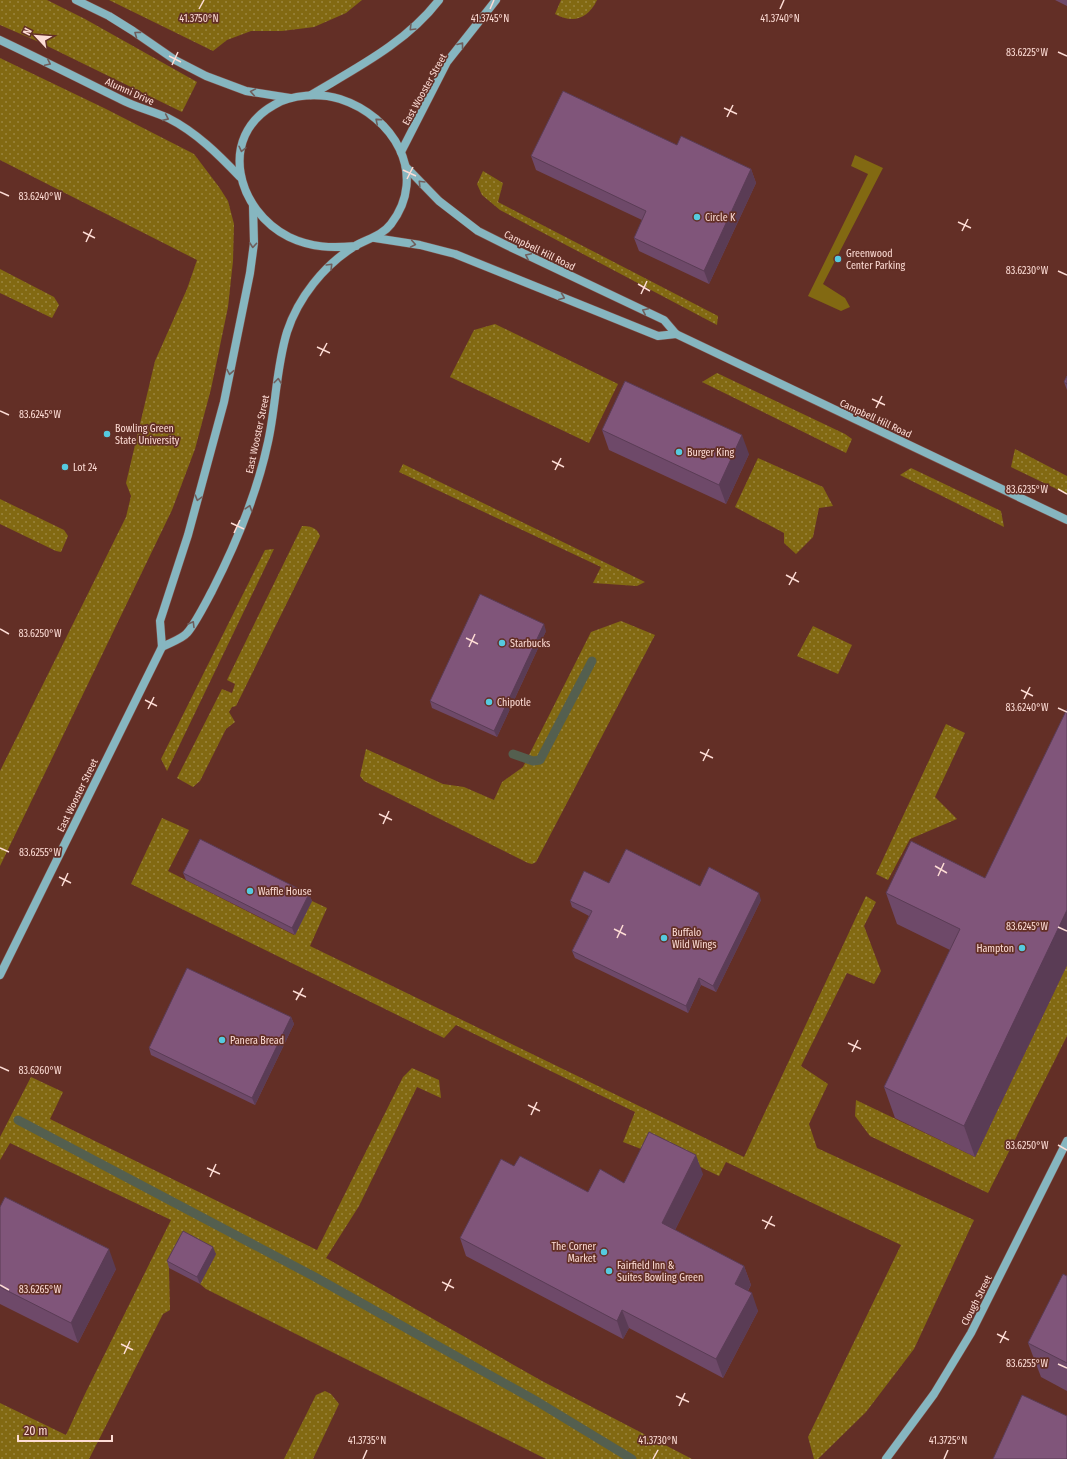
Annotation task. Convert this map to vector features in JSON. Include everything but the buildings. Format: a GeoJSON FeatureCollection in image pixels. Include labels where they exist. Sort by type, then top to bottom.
{"type":"FeatureCollection","features":[{"type":"Feature","properties":{"kind":"main road"},"geometry":{"type":"LineString","coordinates":[[76,0],[109,16],[170,57],[206,76],[246,91],[291,98]]}},
{"type":"Feature","properties":{"kind":"main road","name":"East Wooster Street"},"geometry":{"type":"LineString","coordinates":[[310,96],[370,60],[406,34],[439,0]]}},
{"type":"Feature","properties":{"kind":"main road","name":"East Wooster Street"},"geometry":{"type":"LineString","coordinates":[[402,152],[447,62],[496,0]]}},
{"type":"Feature","properties":{"kind":"main road","name":"Alumni Drive"},"geometry":{"type":"LineString","coordinates":[[0,40],[122,100],[180,124],[215,151],[240,177]]}},
{"type":"Feature","properties":{"kind":"main road","name":"East Wooster Street"},"geometry":{"type":"LineString","coordinates":[[162,646],[186,634],[207,601],[231,554],[256,485],[268,442],[282,351],[288,329],[305,295],[336,260],[356,246],[375,238],[390,226],[401,208],[407,191],[406,167],[402,152],[393,137],[382,124],[368,113],[340,99],[325,96],[291,98],[276,104],[263,112],[249,128],[240,152],[240,177],[244,190],[253,206],[264,218],[289,237],[303,242],[330,248],[356,246]]}},
{"type":"Feature","properties":{"kind":"main road","name":"Campbell Hill Road"},"geometry":{"type":"LineString","coordinates":[[406,167],[439,201],[478,231],[664,320],[676,334],[1067,520]]}},
{"type":"Feature","properties":{"kind":"main road","name":"East Wooster Street"},"geometry":{"type":"LineString","coordinates":[[0,975],[162,646],[160,621],[188,535],[224,402],[250,273],[254,243],[253,206]]}},
{"type":"Feature","properties":{"kind":"main road","name":"Campbell Hill Road"},"geometry":{"type":"LineString","coordinates":[[375,238],[420,245],[455,254],[658,336],[676,334]]}},
{"type":"Feature","properties":{"kind":"main road","name":"Clough Street"},"geometry":{"type":"LineString","coordinates":[[886,1459],[934,1394],[971,1333],[1067,1141]]}},
{"type":"Feature","properties":{"kind":"shaded area"},"geometry":{"type":"Polygon","coordinates":[[[0,0],[47,0],[85,19],[197,82],[182,112],[39,42],[0,25],[0,0]]]}},
{"type":"Feature","properties":{"kind":"shaded area"},"geometry":{"type":"Polygon","coordinates":[[[109,0],[362,0],[346,13],[314,27],[282,31],[251,31],[227,40],[213,51],[109,0]]]}},
{"type":"Feature","properties":{"kind":"shaded area"},"geometry":{"type":"Polygon","coordinates":[[[561,0],[597,0],[589,12],[585,15],[579,18],[568,19],[555,14],[561,0]]]}},
{"type":"Feature","properties":{"kind":"shaded area"},"geometry":{"type":"Polygon","coordinates":[[[0,58],[106,109],[194,154],[228,201],[234,224],[233,261],[228,307],[211,389],[195,449],[172,510],[0,866],[0,771],[126,517],[131,496],[126,483],[155,361],[187,289],[197,260],[0,160],[0,58]]]}},
{"type":"Feature","properties":{"kind":"shaded area"},"geometry":{"type":"Polygon","coordinates":[[[855,155],[883,168],[823,284],[845,298],[850,307],[841,311],[808,296],[868,174],[851,166],[855,155]]]}},
{"type":"Feature","properties":{"kind":"shaded area"},"geometry":{"type":"Polygon","coordinates":[[[483,171],[503,183],[498,202],[718,316],[717,325],[500,210],[482,195],[477,184],[483,171]]]}},
{"type":"Feature","properties":{"kind":"shaded area"},"geometry":{"type":"Polygon","coordinates":[[[0,269],[54,297],[59,305],[52,318],[0,293],[0,269]]]}},
{"type":"Feature","properties":{"kind":"shaded area"},"geometry":{"type":"Polygon","coordinates":[[[495,324],[618,384],[589,443],[450,377],[474,330],[495,324]]]}},
{"type":"Feature","properties":{"kind":"shaded area"},"geometry":{"type":"Polygon","coordinates":[[[717,373],[845,434],[852,439],[846,453],[702,382],[717,373]]]}},
{"type":"Feature","properties":{"kind":"shaded area"},"geometry":{"type":"Polygon","coordinates":[[[1015,449],[1067,476],[1067,494],[1011,467],[1015,449]]]}},
{"type":"Feature","properties":{"kind":"shaded area"},"geometry":{"type":"Polygon","coordinates":[[[758,458],[823,487],[833,506],[819,508],[813,537],[796,554],[784,543],[784,533],[735,507],[758,458]]]}},
{"type":"Feature","properties":{"kind":"shaded area"},"geometry":{"type":"Polygon","coordinates":[[[403,464],[645,582],[637,586],[593,583],[601,567],[399,472],[403,464]]]}},
{"type":"Feature","properties":{"kind":"shaded area"},"geometry":{"type":"Polygon","coordinates":[[[911,468],[1001,511],[1004,527],[900,475],[911,468]]]}},
{"type":"Feature","properties":{"kind":"shaded area"},"geometry":{"type":"Polygon","coordinates":[[[0,499],[64,530],[68,536],[61,552],[0,524],[0,499]]]}},
{"type":"Feature","properties":{"kind":"shaded area"},"geometry":{"type":"Polygon","coordinates":[[[302,526],[313,528],[320,536],[236,706],[232,707],[229,712],[235,722],[226,729],[200,781],[193,787],[177,778],[222,689],[232,693],[235,684],[227,680],[302,526]]]}},
{"type":"Feature","properties":{"kind":"shaded area"},"geometry":{"type":"Polygon","coordinates":[[[274,549],[167,771],[161,759],[265,550],[274,549]]]}},
{"type":"Feature","properties":{"kind":"shaded area"},"geometry":{"type":"Polygon","coordinates":[[[621,621],[655,635],[536,862],[532,864],[528,863],[364,781],[360,776],[366,749],[443,784],[464,787],[494,800],[502,782],[523,767],[591,632],[621,621]]]}},
{"type":"Feature","properties":{"kind":"shaded area"},"geometry":{"type":"Polygon","coordinates":[[[813,626],[852,645],[838,674],[797,656],[813,626]]]}},
{"type":"Feature","properties":{"kind":"shaded area"},"geometry":{"type":"Polygon","coordinates":[[[946,724],[965,733],[935,797],[957,819],[910,839],[888,880],[876,874],[946,724]]]}},
{"type":"Feature","properties":{"kind":"shaded area"},"geometry":{"type":"Polygon","coordinates":[[[162,818],[189,830],[168,871],[294,935],[312,901],[327,908],[310,946],[744,1157],[866,896],[876,902],[864,926],[881,971],[874,984],[847,973],[801,1066],[828,1084],[809,1124],[817,1148],[974,1220],[914,1349],[866,1412],[818,1459],[814,1459],[808,1437],[901,1245],[726,1162],[719,1176],[655,1145],[649,1152],[623,1142],[635,1112],[456,1025],[444,1038],[131,884],[162,818]]]}},
{"type":"Feature","properties":{"kind":"shaded area"},"geometry":{"type":"Polygon","coordinates":[[[1067,965],[1067,1036],[988,1193],[870,1136],[855,1116],[856,1100],[975,1157],[1067,965]]]}},
{"type":"Feature","properties":{"kind":"shaded area"},"geometry":{"type":"Polygon","coordinates":[[[412,1068],[439,1080],[441,1098],[417,1087],[359,1206],[326,1258],[542,1381],[692,1459],[546,1459],[206,1289],[200,1284],[216,1254],[185,1238],[169,1268],[170,1310],[163,1314],[89,1459],[0,1459],[0,1403],[66,1435],[171,1220],[10,1143],[0,1160],[0,1137],[31,1077],[63,1092],[50,1119],[317,1250],[403,1077],[412,1068]]]}},
{"type":"Feature","properties":{"kind":"shaded area"},"geometry":{"type":"Polygon","coordinates":[[[325,1391],[331,1394],[339,1404],[313,1459],[284,1459],[316,1395],[325,1391]]]}},
{"type":"Feature","properties":{"kind":"waterway"},"geometry":{"type":"LineString","coordinates":[[513,754],[533,761],[540,760],[592,661]]}},
{"type":"Feature","properties":{"kind":"waterway"},"geometry":{"type":"LineString","coordinates":[[18,1120],[315,1277],[538,1402],[632,1459]]}},
{"type":"Feature","properties":{"kind":"place","name":"Circle K"},"geometry":{"type":"Point","coordinates":[697,217]}},
{"type":"Feature","properties":{"kind":"place","name":"Greenwood Center Parking"},"geometry":{"type":"Point","coordinates":[838,259]}},
{"type":"Feature","properties":{"kind":"place","name":"Bowling Green State University"},"geometry":{"type":"Point","coordinates":[107,434]}},
{"type":"Feature","properties":{"kind":"place","name":"Burger King"},"geometry":{"type":"Point","coordinates":[679,452]}},
{"type":"Feature","properties":{"kind":"place","name":"Lot 24"},"geometry":{"type":"Point","coordinates":[65,467]}},
{"type":"Feature","properties":{"kind":"place","name":"Starbucks"},"geometry":{"type":"Point","coordinates":[502,643]}},
{"type":"Feature","properties":{"kind":"place","name":"Chipotle"},"geometry":{"type":"Point","coordinates":[489,702]}},
{"type":"Feature","properties":{"kind":"place","name":"Waffle House"},"geometry":{"type":"Point","coordinates":[250,891]}},
{"type":"Feature","properties":{"kind":"place","name":"Buffalo Wild Wings"},"geometry":{"type":"Point","coordinates":[664,938]}},
{"type":"Feature","properties":{"kind":"place","name":"Hampton"},"geometry":{"type":"Point","coordinates":[1022,948]}},
{"type":"Feature","properties":{"kind":"place","name":"Panera Bread"},"geometry":{"type":"Point","coordinates":[222,1040]}},
{"type":"Feature","properties":{"kind":"place","name":"The Corner Market"},"geometry":{"type":"Point","coordinates":[604,1252]}},
{"type":"Feature","properties":{"kind":"place","name":"Fairfield Inn & Suites Bowling Green"},"geometry":{"type":"Point","coordinates":[609,1271]}}]}
